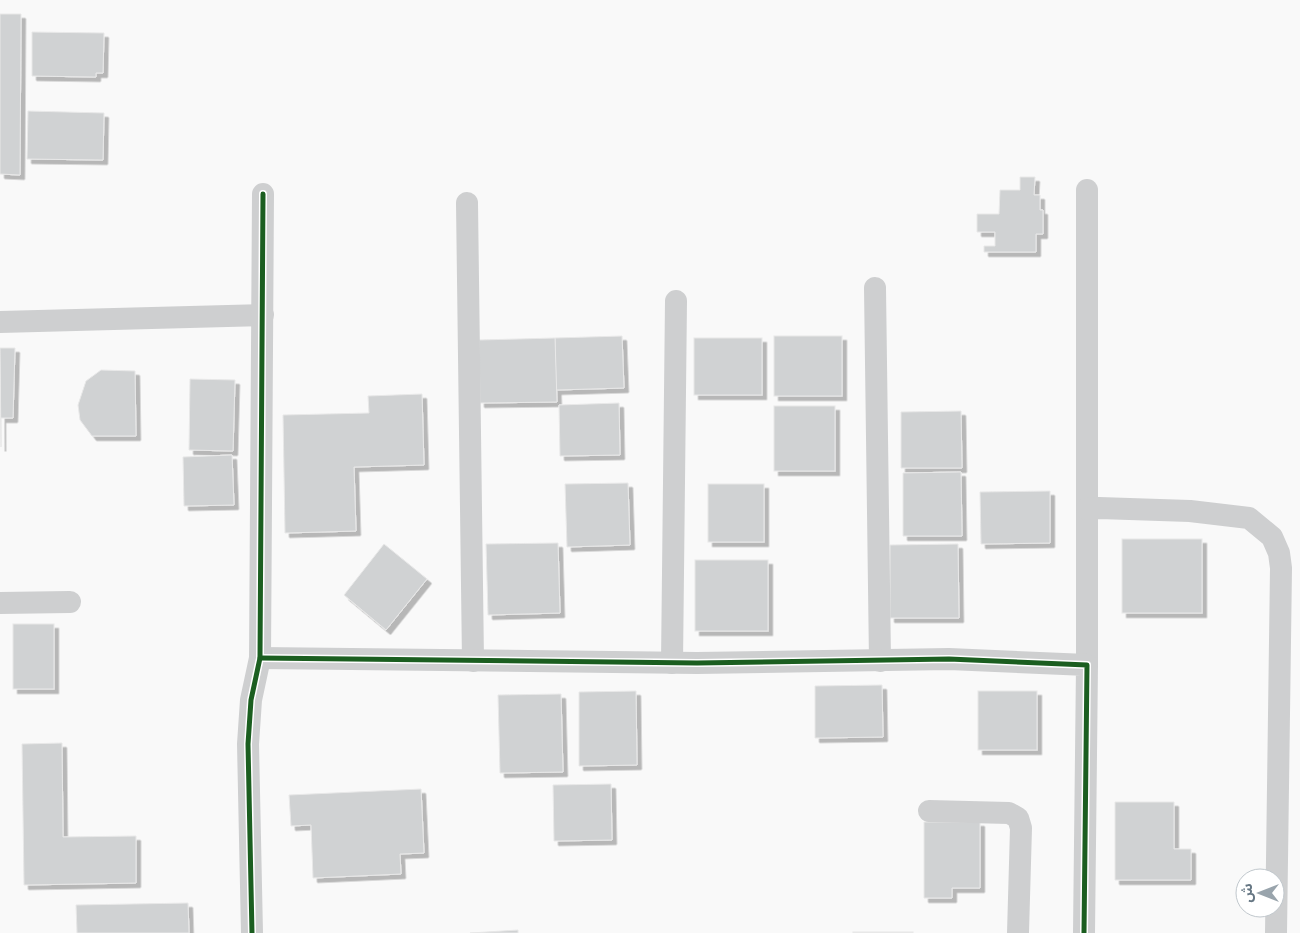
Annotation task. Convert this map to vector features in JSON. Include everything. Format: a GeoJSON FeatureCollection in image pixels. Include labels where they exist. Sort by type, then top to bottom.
{"type":"FeatureCollection","features":[{"type":"Feature","properties":{"kind":"street"},"geometry":{"type":"LineString","coordinates":[[1084,933],[1087,665],[1087,190]]}},
{"type":"Feature","properties":{"kind":"street"},"geometry":{"type":"LineString","coordinates":[[252,933],[248,744],[251,700],[260,658],[263,194]]}},
{"type":"Feature","properties":{"kind":"street"},"geometry":{"type":"LineString","coordinates":[[467,203],[473,661]]}},
{"type":"Feature","properties":{"kind":"street"},"geometry":{"type":"LineString","coordinates":[[875,288],[880,661]]}},
{"type":"Feature","properties":{"kind":"street"},"geometry":{"type":"LineString","coordinates":[[672,663],[676,301]]}},
{"type":"Feature","properties":{"kind":"street"},"geometry":{"type":"LineString","coordinates":[[0,322],[263,316]]}},
{"type":"Feature","properties":{"kind":"street"},"geometry":{"type":"LineString","coordinates":[[1087,509],[1190,511],[1249,518],[1272,537],[1279,553],[1281,568],[1276,933]]}},
{"type":"Feature","properties":{"kind":"street"},"geometry":{"type":"LineString","coordinates":[[0,603],[70,602]]}},
{"type":"Feature","properties":{"kind":"street"},"geometry":{"type":"LineString","coordinates":[[260,658],[672,663],[958,660],[1087,665]]}},
{"type":"Feature","properties":{"kind":"street"},"geometry":{"type":"LineString","coordinates":[[929,812],[1009,814],[1018,818],[1020,828],[1018,933]]}},
{"type":"Feature","properties":{"kind":"building"},"geometry":{"type":"Polygon","coordinates":[[[0,14],[21,14],[20,175],[0,174],[0,14]]]}},
{"type":"Feature","properties":{"kind":"building"},"geometry":{"type":"Polygon","coordinates":[[[32,32],[104,33],[103,73],[96,73],[96,77],[32,76],[32,32]]]}},
{"type":"Feature","properties":{"kind":"building"},"geometry":{"type":"Polygon","coordinates":[[[28,111],[104,113],[103,160],[27,159],[28,111]]]}},
{"type":"Feature","properties":{"kind":"building"},"geometry":{"type":"Polygon","coordinates":[[[1020,177],[1035,177],[1034,195],[1040,195],[1040,210],[1043,210],[1043,234],[1036,234],[1036,252],[984,252],[984,246],[995,246],[995,232],[977,232],[977,214],[999,214],[1000,190],[1020,190],[1020,177]]]}},
{"type":"Feature","properties":{"kind":"building"},"geometry":{"type":"Polygon","coordinates":[[[622,336],[624,388],[556,390],[555,338],[622,336]]]}},
{"type":"Feature","properties":{"kind":"building"},"geometry":{"type":"Polygon","coordinates":[[[774,336],[842,336],[842,396],[774,396],[774,336]]]}},
{"type":"Feature","properties":{"kind":"building"},"geometry":{"type":"Polygon","coordinates":[[[555,338],[557,402],[480,403],[479,340],[555,338]]]}},
{"type":"Feature","properties":{"kind":"building"},"geometry":{"type":"Polygon","coordinates":[[[694,338],[762,338],[762,395],[694,395],[694,338]]]}},
{"type":"Feature","properties":{"kind":"building"},"geometry":{"type":"Polygon","coordinates":[[[0,348],[15,348],[13,418],[1,418],[1,447],[0,348]]]}},
{"type":"Feature","properties":{"kind":"building"},"geometry":{"type":"Polygon","coordinates":[[[101,370],[135,371],[136,436],[92,436],[80,420],[78,405],[86,381],[101,370]]]}},
{"type":"Feature","properties":{"kind":"building"},"geometry":{"type":"Polygon","coordinates":[[[190,379],[235,380],[233,451],[189,450],[190,379]]]}},
{"type":"Feature","properties":{"kind":"building"},"geometry":{"type":"Polygon","coordinates":[[[422,394],[424,465],[354,467],[356,531],[285,533],[283,415],[369,413],[368,396],[422,394]]]}},
{"type":"Feature","properties":{"kind":"building"},"geometry":{"type":"Polygon","coordinates":[[[619,403],[620,455],[560,456],[559,405],[619,403]]]}},
{"type":"Feature","properties":{"kind":"building"},"geometry":{"type":"Polygon","coordinates":[[[774,406],[835,406],[835,471],[774,471],[774,406]]]}},
{"type":"Feature","properties":{"kind":"building"},"geometry":{"type":"Polygon","coordinates":[[[961,411],[962,468],[901,468],[901,412],[961,411]]]}},
{"type":"Feature","properties":{"kind":"building"},"geometry":{"type":"Polygon","coordinates":[[[232,455],[234,505],[184,506],[183,457],[232,455]]]}},
{"type":"Feature","properties":{"kind":"building"},"geometry":{"type":"Polygon","coordinates":[[[961,472],[962,536],[903,536],[903,473],[961,472]]]}},
{"type":"Feature","properties":{"kind":"building"},"geometry":{"type":"Polygon","coordinates":[[[628,483],[630,545],[567,547],[565,484],[628,483]]]}},
{"type":"Feature","properties":{"kind":"building"},"geometry":{"type":"Polygon","coordinates":[[[708,484],[764,484],[764,542],[708,542],[708,484]]]}},
{"type":"Feature","properties":{"kind":"building"},"geometry":{"type":"Polygon","coordinates":[[[1050,491],[1050,543],[981,544],[980,492],[1050,491]]]}},
{"type":"Feature","properties":{"kind":"building"},"geometry":{"type":"Polygon","coordinates":[[[1122,539],[1202,539],[1202,613],[1122,613],[1122,539]]]}},
{"type":"Feature","properties":{"kind":"building"},"geometry":{"type":"Polygon","coordinates":[[[558,543],[560,613],[488,615],[486,544],[558,543]]]}},
{"type":"Feature","properties":{"kind":"building"},"geometry":{"type":"Polygon","coordinates":[[[384,544],[427,579],[386,630],[344,595],[384,544]]]}},
{"type":"Feature","properties":{"kind":"building"},"geometry":{"type":"Polygon","coordinates":[[[958,544],[959,618],[890,618],[890,545],[958,544]]]}},
{"type":"Feature","properties":{"kind":"building"},"geometry":{"type":"Polygon","coordinates":[[[695,560],[768,560],[768,631],[695,631],[695,560]]]}},
{"type":"Feature","properties":{"kind":"building"},"geometry":{"type":"Polygon","coordinates":[[[13,624],[54,624],[54,689],[13,689],[13,624]]]}},
{"type":"Feature","properties":{"kind":"building"},"geometry":{"type":"Polygon","coordinates":[[[882,685],[883,737],[815,738],[815,686],[882,685]]]}},
{"type":"Feature","properties":{"kind":"building"},"geometry":{"type":"Polygon","coordinates":[[[636,691],[637,765],[579,766],[579,692],[636,691]]]}},
{"type":"Feature","properties":{"kind":"building"},"geometry":{"type":"Polygon","coordinates":[[[978,691],[1037,691],[1037,750],[978,750],[978,691]]]}},
{"type":"Feature","properties":{"kind":"building"},"geometry":{"type":"Polygon","coordinates":[[[561,694],[563,772],[500,773],[498,695],[561,694]]]}},
{"type":"Feature","properties":{"kind":"building"},"geometry":{"type":"Polygon","coordinates":[[[62,743],[63,837],[136,836],[136,883],[24,885],[22,744],[62,743]]]}},
{"type":"Feature","properties":{"kind":"building"},"geometry":{"type":"Polygon","coordinates":[[[611,784],[612,840],[554,841],[553,785],[611,784]]]}},
{"type":"Feature","properties":{"kind":"building"},"geometry":{"type":"Polygon","coordinates":[[[421,789],[424,853],[400,854],[401,874],[313,878],[311,825],[291,826],[289,795],[421,789]]]}},
{"type":"Feature","properties":{"kind":"building"},"geometry":{"type":"Polygon","coordinates":[[[1115,802],[1174,802],[1174,849],[1191,849],[1191,880],[1115,880],[1115,802]]]}},
{"type":"Feature","properties":{"kind":"building"},"geometry":{"type":"Polygon","coordinates":[[[924,822],[980,822],[980,888],[952,888],[952,898],[924,898],[924,822]]]}},
{"type":"Feature","properties":{"kind":"building"},"geometry":{"type":"Polygon","coordinates":[[[188,903],[189,933],[77,933],[76,905],[188,903]]]}},
{"type":"Feature","properties":{"kind":"building"},"geometry":{"type":"Polygon","coordinates":[[[518,930],[518,933],[470,933],[518,930]]]}},
{"type":"Feature","properties":{"kind":"building"},"geometry":{"type":"Polygon","coordinates":[[[913,932],[913,933],[853,933],[913,932]]]}},
{"type":"Feature","properties":{"kind":"cycle path"},"geometry":{"type":"LineString","coordinates":[[252,933],[248,744],[251,700],[260,658],[263,194]]}},
{"type":"Feature","properties":{"kind":"cycle path"},"geometry":{"type":"LineString","coordinates":[[260,658],[697,663],[949,659],[1087,665],[1084,933]]}}]}
